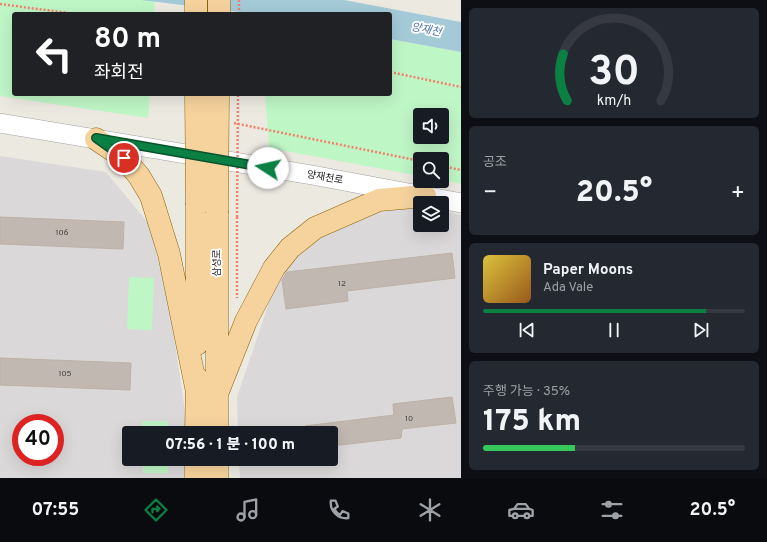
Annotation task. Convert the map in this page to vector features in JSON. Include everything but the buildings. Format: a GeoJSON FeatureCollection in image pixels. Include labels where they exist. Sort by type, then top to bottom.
{"type":"FeatureCollection","features":[{"type":"Feature","properties":{"kind":"main road"},"geometry":{"type":"LineString","coordinates":[[196,0],[196,12]]}},
{"type":"Feature","properties":{"kind":"main road"},"geometry":{"type":"LineString","coordinates":[[219,0],[219,12]]}},
{"type":"Feature","properties":{"kind":"main road","name":"삼성로"},"geometry":{"type":"LineString","coordinates":[[196,96],[197,205],[207,393],[215,426]]}},
{"type":"Feature","properties":{"kind":"main road","name":"삼성로"},"geometry":{"type":"LineString","coordinates":[[198,426],[207,393],[227,215],[218,119],[218,96]]}},
{"type":"Feature","properties":{"kind":"main road"},"geometry":{"type":"LineString","coordinates":[[96,138],[124,158],[139,176],[151,196],[169,254],[207,393]]}},
{"type":"Feature","properties":{"kind":"main road"},"geometry":{"type":"LineString","coordinates":[[207,393],[274,268],[290,248],[315,228],[380,200],[413,197]]}},
{"type":"Feature","properties":{"kind":"main road"},"geometry":{"type":"LineString","coordinates":[[196,466],[196,478]]}},
{"type":"Feature","properties":{"kind":"main road"},"geometry":{"type":"LineString","coordinates":[[216,478],[217,466]]}},
{"type":"Feature","properties":{"kind":"street","name":"양재천로"},"geometry":{"type":"LineString","coordinates":[[0,123],[96,138],[425,196]]}},
{"type":"Feature","properties":{"kind":"street","name":"양재천로"},"geometry":{"type":"LineString","coordinates":[[449,201],[461,203]]}},
{"type":"Feature","properties":{"kind":"path"},"geometry":{"type":"LineString","coordinates":[[239,0],[239,12]]}},
{"type":"Feature","properties":{"kind":"path"},"geometry":{"type":"LineString","coordinates":[[0,4],[61,12]]}},
{"type":"Feature","properties":{"kind":"path"},"geometry":{"type":"LineString","coordinates":[[392,72],[461,87]]}},
{"type":"Feature","properties":{"kind":"path"},"geometry":{"type":"LineString","coordinates":[[227,215],[238,96]]}},
{"type":"Feature","properties":{"kind":"path"},"geometry":{"type":"LineString","coordinates":[[218,119],[413,160]]}},
{"type":"Feature","properties":{"kind":"path"},"geometry":{"type":"LineString","coordinates":[[449,167],[461,170]]}},
{"type":"Feature","properties":{"kind":"shaded area"},"geometry":{"type":"Polygon","coordinates":[[[0,156],[106,172],[149,224],[169,304],[186,418],[185,426],[122,426],[122,466],[185,466],[184,478],[0,478],[0,156]]]}},
{"type":"Feature","properties":{"kind":"shaded area"},"geometry":{"type":"Polygon","coordinates":[[[413,208],[413,232],[449,232],[449,212],[461,215],[461,478],[240,478],[239,466],[338,466],[338,426],[238,426],[237,397],[273,291],[286,263],[321,235],[376,212],[413,208]]]}},
{"type":"Feature","properties":{"kind":"green space"},"geometry":{"type":"Polygon","coordinates":[[[0,0],[155,0],[154,12],[12,12],[12,96],[150,96],[148,118],[0,96],[0,0]]]}},
{"type":"Feature","properties":{"kind":"green space"},"geometry":{"type":"Polygon","coordinates":[[[392,39],[461,52],[461,184],[449,181],[449,152],[413,152],[413,175],[269,148],[265,96],[392,96],[392,39]]]}},
{"type":"Feature","properties":{"kind":"green space"},"geometry":{"type":"Polygon","coordinates":[[[129,277],[154,278],[152,330],[127,329],[129,277]]]}},
{"type":"Feature","properties":{"kind":"green space"},"geometry":{"type":"Polygon","coordinates":[[[142,421],[168,421],[168,426],[142,426],[142,421]]]}},
{"type":"Feature","properties":{"kind":"green space"},"geometry":{"type":"Polygon","coordinates":[[[143,466],[168,466],[168,473],[143,473],[143,466]]]}},
{"type":"Feature","properties":{"kind":"water","name":"양재천"},"geometry":{"type":"Polygon","coordinates":[[[141,0],[344,0],[461,22],[461,52],[392,39],[392,12],[240,12],[141,0]]]}},
{"type":"Feature","properties":{"kind":"route"},"geometry":{"type":"LineString","coordinates":[[124,158],[96,138],[268,168]]}}]}
